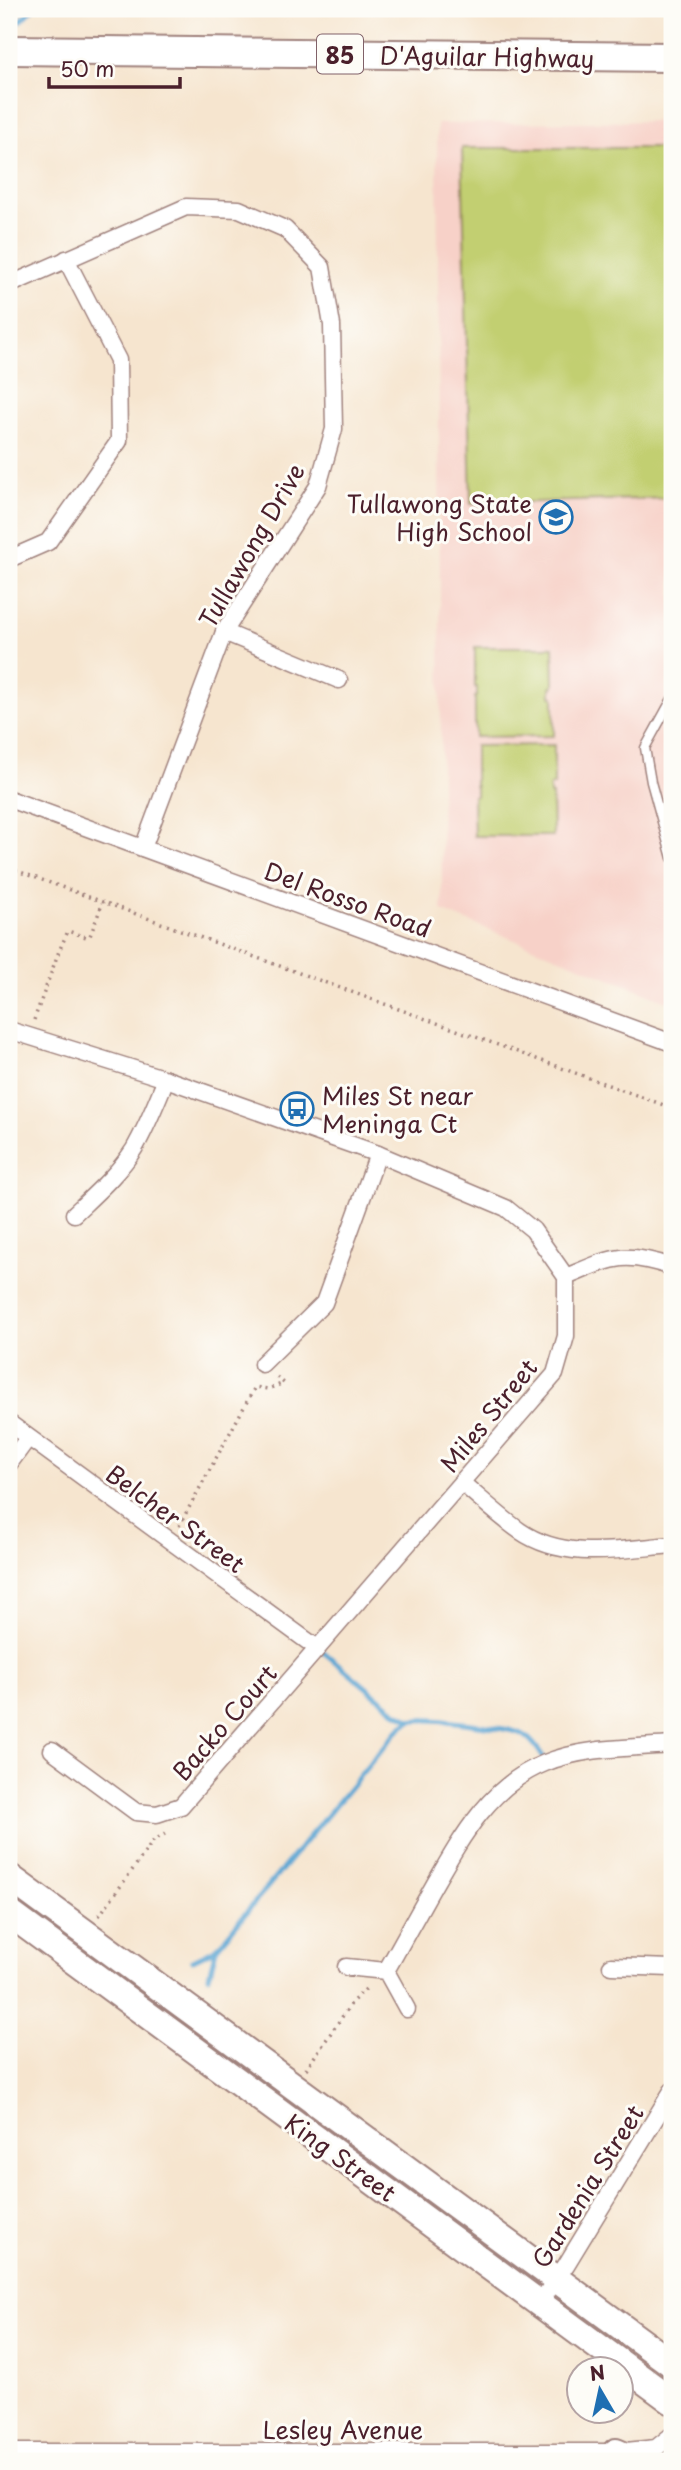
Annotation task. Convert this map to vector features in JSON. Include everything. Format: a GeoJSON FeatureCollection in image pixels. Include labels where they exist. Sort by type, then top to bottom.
{"type":"FeatureCollection","features":[{"type":"Feature","properties":{"kind":"highway","name":"D'Aguilar Highway"},"geometry":{"type":"LineString","coordinates":[[9,50],[672,57]]}},
{"type":"Feature","properties":{"kind":"main road","name":"King Street"},"geometry":{"type":"LineString","coordinates":[[9,1877],[672,2364]]}},
{"type":"Feature","properties":{"kind":"main road","name":"King Street"},"geometry":{"type":"LineString","coordinates":[[9,1913],[672,2401]]}},
{"type":"Feature","properties":{"kind":"street","name":"Tullawong Drive"},"geometry":{"type":"LineString","coordinates":[[9,285],[186,207],[239,209],[285,229],[322,267],[332,325],[334,429],[317,486],[224,632],[143,848]]}},
{"type":"Feature","properties":{"kind":"street"},"geometry":{"type":"LineString","coordinates":[[9,559],[48,542],[119,441],[118,360],[66,259]]}},
{"type":"Feature","properties":{"kind":"street"},"geometry":{"type":"LineString","coordinates":[[224,632],[339,680]]}},
{"type":"Feature","properties":{"kind":"street","name":"Del Rosso Road"},"geometry":{"type":"LineString","coordinates":[[9,799],[672,1043]]}},
{"type":"Feature","properties":{"kind":"street"},"geometry":{"type":"LineString","coordinates":[[9,1030],[166,1079],[378,1154],[506,1208],[533,1230],[566,1277],[612,1258],[643,1257],[672,1267]]}},
{"type":"Feature","properties":{"kind":"street"},"geometry":{"type":"LineString","coordinates":[[74,1214],[109,1180],[132,1151],[149,1121],[166,1079]]}},
{"type":"Feature","properties":{"kind":"street"},"geometry":{"type":"LineString","coordinates":[[262,1364],[324,1303],[378,1154]]}},
{"type":"Feature","properties":{"kind":"street","name":"Miles Street"},"geometry":{"type":"LineString","coordinates":[[317,1648],[555,1374],[566,1336],[566,1277]]}},
{"type":"Feature","properties":{"kind":"street","name":"Belcher Street"},"geometry":{"type":"LineString","coordinates":[[9,1423],[317,1648]]}},
{"type":"Feature","properties":{"kind":"street"},"geometry":{"type":"LineString","coordinates":[[9,1464],[28,1438]]}},
{"type":"Feature","properties":{"kind":"street"},"geometry":{"type":"LineString","coordinates":[[462,1483],[520,1531],[556,1548],[591,1551],[672,1545]]}},
{"type":"Feature","properties":{"kind":"street","name":"Backo Court"},"geometry":{"type":"LineString","coordinates":[[52,1750],[136,1812],[157,1814],[181,1806],[317,1648]]}},
{"type":"Feature","properties":{"kind":"street"},"geometry":{"type":"LineString","coordinates":[[386,1971],[463,1834],[485,1806],[504,1788],[546,1762],[584,1753],[672,1745]]}},
{"type":"Feature","properties":{"kind":"street"},"geometry":{"type":"LineString","coordinates":[[611,1966],[672,1968]]}},
{"type":"Feature","properties":{"kind":"street"},"geometry":{"type":"LineString","coordinates":[[346,1967],[386,1971]]}},
{"type":"Feature","properties":{"kind":"street"},"geometry":{"type":"LineString","coordinates":[[386,1971],[407,2009]]}},
{"type":"Feature","properties":{"kind":"street","name":"Gardenia Street"},"geometry":{"type":"LineString","coordinates":[[540,2304],[670,2099]]}},
{"type":"Feature","properties":{"kind":"street","name":"Lesley Avenue"},"geometry":{"type":"LineString","coordinates":[[9,2452],[109,2450],[314,2457],[626,2457],[656,2448],[672,2435]]}},
{"type":"Feature","properties":{"kind":"lane"},"geometry":{"type":"LineString","coordinates":[[672,699],[645,748],[651,782],[672,858]]}},
{"type":"Feature","properties":{"kind":"path"},"geometry":{"type":"LineString","coordinates":[[9,867],[672,1108]]}},
{"type":"Feature","properties":{"kind":"path"},"geometry":{"type":"LineString","coordinates":[[29,1036],[68,931],[90,936],[103,902]]}},
{"type":"Feature","properties":{"kind":"path"},"geometry":{"type":"LineString","coordinates":[[169,1541],[255,1387],[268,1389],[284,1383],[262,1364]]}},
{"type":"Feature","properties":{"kind":"path"},"geometry":{"type":"LineString","coordinates":[[99,1916],[154,1840],[165,1834]]}},
{"type":"Feature","properties":{"kind":"path"},"geometry":{"type":"LineString","coordinates":[[305,2069],[353,2001],[386,1971]]}},
{"type":"Feature","properties":{"kind":"shaded area","name":"Tullawong State High School"},"geometry":{"type":"Polygon","coordinates":[[[672,121],[672,1003],[442,911],[437,124],[672,121]]]}},
{"type":"Feature","properties":{"kind":"green space"},"geometry":{"type":"Polygon","coordinates":[[[462,148],[672,148],[672,498],[471,504],[462,148]]]}},
{"type":"Feature","properties":{"kind":"green space"},"geometry":{"type":"Polygon","coordinates":[[[475,647],[553,647],[554,686],[551,687],[551,696],[554,696],[554,736],[475,737],[475,647]]]}},
{"type":"Feature","properties":{"kind":"green space"},"geometry":{"type":"Polygon","coordinates":[[[554,745],[554,785],[550,786],[553,836],[474,836],[475,746],[554,745]]]}},
{"type":"Feature","properties":{"kind":"waterway"},"geometry":{"type":"LineString","coordinates":[[19,22],[33,9]]}},
{"type":"Feature","properties":{"kind":"waterway"},"geometry":{"type":"LineString","coordinates":[[320,1649],[396,1712],[411,1720]]}},
{"type":"Feature","properties":{"kind":"waterway"},"geometry":{"type":"LineString","coordinates":[[209,1976],[216,1949],[392,1736],[404,1725],[418,1720],[449,1721],[517,1732],[530,1740],[545,1760]]}},
{"type":"Feature","properties":{"kind":"waterway"},"geometry":{"type":"LineString","coordinates":[[193,1960],[216,1949]]}},
{"type":"Feature","properties":{"kind":"place","name":"Tullawong State High School"},"geometry":{"type":"Point","coordinates":[556,517]}},
{"type":"Feature","properties":{"kind":"place","name":"Miles St near Meninga Ct"},"geometry":{"type":"Point","coordinates":[297,1109]}}]}
